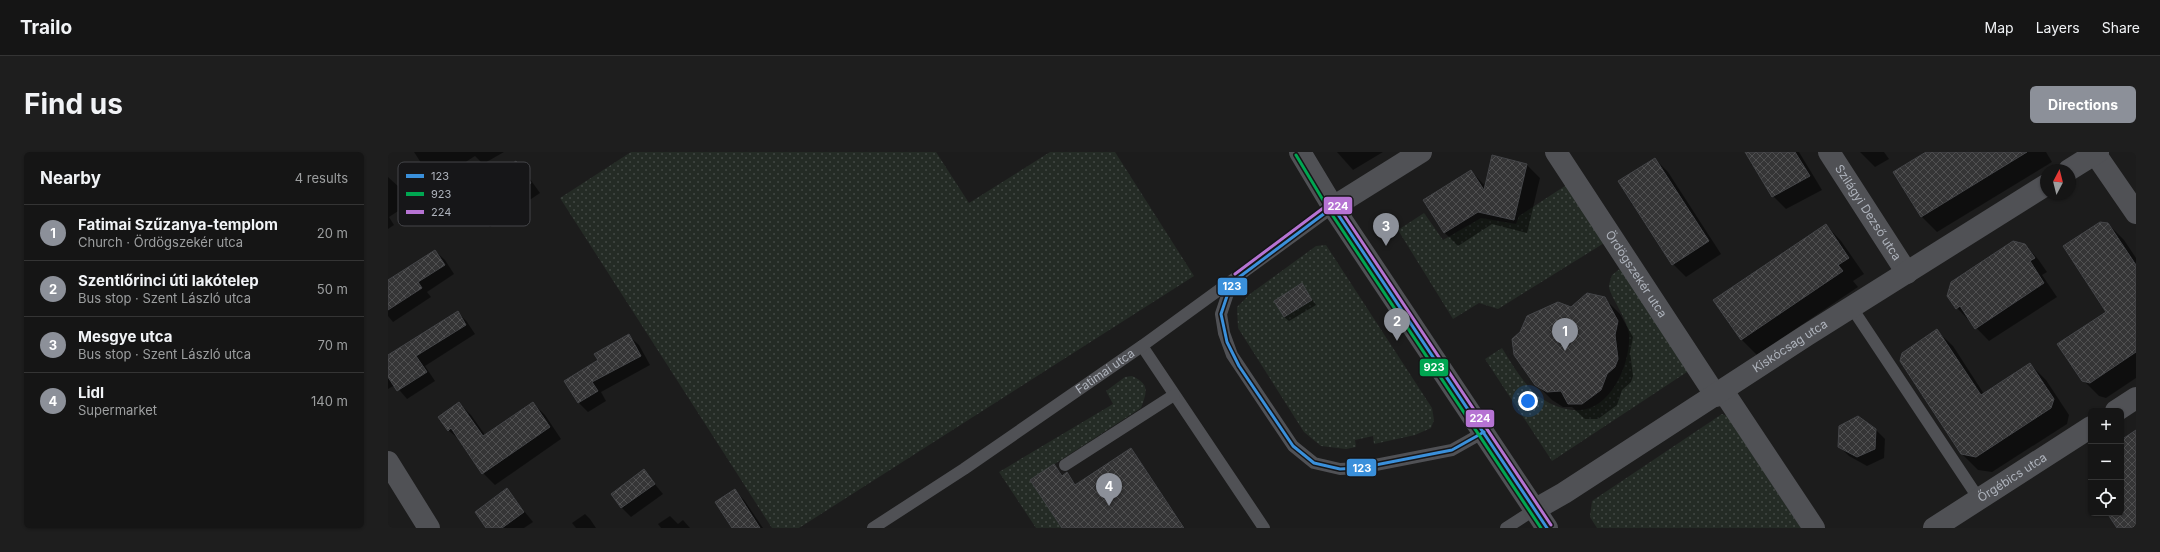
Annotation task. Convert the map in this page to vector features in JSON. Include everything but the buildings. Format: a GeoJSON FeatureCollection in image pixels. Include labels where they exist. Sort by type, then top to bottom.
{"type":"FeatureCollection","features":[{"type":"Feature","properties":{"kind":"street"},"geometry":{"type":"LineString","coordinates":[[1300,152],[1333,207],[1547,528]]}},
{"type":"Feature","properties":{"kind":"street"},"geometry":{"type":"LineString","coordinates":[[1333,207],[1421,152]]}},
{"type":"Feature","properties":{"kind":"street","name":"Ördögszekér utca"},"geometry":{"type":"LineString","coordinates":[[1556,152],[1719,393],[1814,528]]}},
{"type":"Feature","properties":{"kind":"street","name":"Szilágyi Dezső utca"},"geometry":{"type":"LineString","coordinates":[[1829,152],[1907,273]]}},
{"type":"Feature","properties":{"kind":"street"},"geometry":{"type":"LineString","coordinates":[[2076,165],[2096,152],[2136,213]]}},
{"type":"Feature","properties":{"kind":"street","name":"Kiskócsag utca"},"geometry":{"type":"LineString","coordinates":[[1534,510],[1719,393],[1807,335],[2040,189]]}},
{"type":"Feature","properties":{"kind":"street"},"geometry":{"type":"LineString","coordinates":[[2121,408],[2136,398]]}},
{"type":"Feature","properties":{"kind":"street","name":"Őrgébics utca"},"geometry":{"type":"LineString","coordinates":[[1934,528],[2088,429]]}},
{"type":"Feature","properties":{"kind":"street"},"geometry":{"type":"LineString","coordinates":[[388,462],[429,528]]}},
{"type":"Feature","properties":{"kind":"lane","name":"Fatimai utca"},"geometry":{"type":"LineString","coordinates":[[873,528],[957,474],[1142,346],[1238,278],[1333,207]]}},
{"type":"Feature","properties":{"kind":"lane"},"geometry":{"type":"LineString","coordinates":[[1238,278],[1228,293],[1222,309],[1222,324],[1227,342],[1239,366],[1293,446],[1314,463],[1340,468],[1360,468],[1452,450],[1484,432]]}},
{"type":"Feature","properties":{"kind":"lane"},"geometry":{"type":"LineString","coordinates":[[1852,308],[1979,499]]}},
{"type":"Feature","properties":{"kind":"lane"},"geometry":{"type":"LineString","coordinates":[[1142,346],[1264,528]]}},
{"type":"Feature","properties":{"kind":"lane"},"geometry":{"type":"LineString","coordinates":[[1065,465],[1174,395]]}},
{"type":"Feature","properties":{"kind":"lane"},"geometry":{"type":"LineString","coordinates":[[1506,528],[1534,510]]}},
{"type":"Feature","properties":{"kind":"shaded area"},"geometry":{"type":"Polygon","coordinates":[[[631,152],[936,152],[969,203],[1050,152],[1115,152],[1194,276],[799,528],[772,528],[560,198],[631,152]]]}},
{"type":"Feature","properties":{"kind":"shaded area"},"geometry":{"type":"Polygon","coordinates":[[[1571,182],[1609,240],[1498,309],[1479,303],[1453,319],[1398,230],[1424,213],[1443,240],[1481,218],[1516,224],[1519,216],[1571,182]]]}},
{"type":"Feature","properties":{"kind":"shaded area"},"geometry":{"type":"Polygon","coordinates":[[[1326,245],[1432,408],[1434,420],[1431,428],[1415,435],[1374,444],[1373,436],[1355,440],[1356,447],[1346,449],[1321,446],[1304,432],[1238,328],[1237,307],[1250,294],[1316,246],[1326,245]]]}},
{"type":"Feature","properties":{"kind":"shaded area"},"geometry":{"type":"Polygon","coordinates":[[[1625,265],[1693,368],[1552,461],[1485,359],[1502,348],[1522,379],[1538,396],[1548,402],[1559,407],[1572,410],[1585,409],[1597,405],[1615,386],[1622,373],[1629,346],[1628,328],[1609,287],[1612,275],[1625,265]]]}},
{"type":"Feature","properties":{"kind":"shaded area"},"geometry":{"type":"Polygon","coordinates":[[[1132,376],[1142,382],[1146,389],[1141,408],[1030,480],[1062,528],[1036,528],[999,472],[1113,404],[1106,391],[1125,377],[1132,376]]]}},
{"type":"Feature","properties":{"kind":"shaded area"},"geometry":{"type":"Polygon","coordinates":[[[1722,414],[1727,416],[1801,528],[1597,528],[1590,517],[1592,501],[1722,414]]]}},
{"type":"Feature","properties":{"kind":"transit line","name":"923"},"geometry":{"type":"LineString","coordinates":[[1296,155],[1329,210],[1541,528]]}},
{"type":"Feature","properties":{"kind":"transit line","name":"224"},"geometry":{"type":"LineString","coordinates":[[1235,274],[1330,203],[1336,203],[1551,525]]}},
{"type":"Feature","properties":{"kind":"transit line","name":"123"},"geometry":{"type":"LineString","coordinates":[[1333,207],[1238,278],[1228,293],[1221,314],[1227,342],[1239,366],[1293,446],[1314,463],[1340,469],[1360,468],[1452,450],[1484,432]]}},
{"type":"Feature","properties":{"kind":"transit line","name":"123"},"geometry":{"type":"LineString","coordinates":[[1333,207],[1547,528]]}},
{"type":"Feature","properties":{"kind":"place","name":"Mesgye utca"},"geometry":{"type":"Point","coordinates":[1386,246]}},
{"type":"Feature","properties":{"kind":"place","name":"Szentlőrinci úti lakótelep"},"geometry":{"type":"Point","coordinates":[1397,341]}},
{"type":"Feature","properties":{"kind":"place","name":"Fatimai Szűzanya-templom"},"geometry":{"type":"Point","coordinates":[1565,351]}},
{"type":"Feature","properties":{"kind":"place","name":"Lidl"},"geometry":{"type":"Point","coordinates":[1109,506]}}]}
